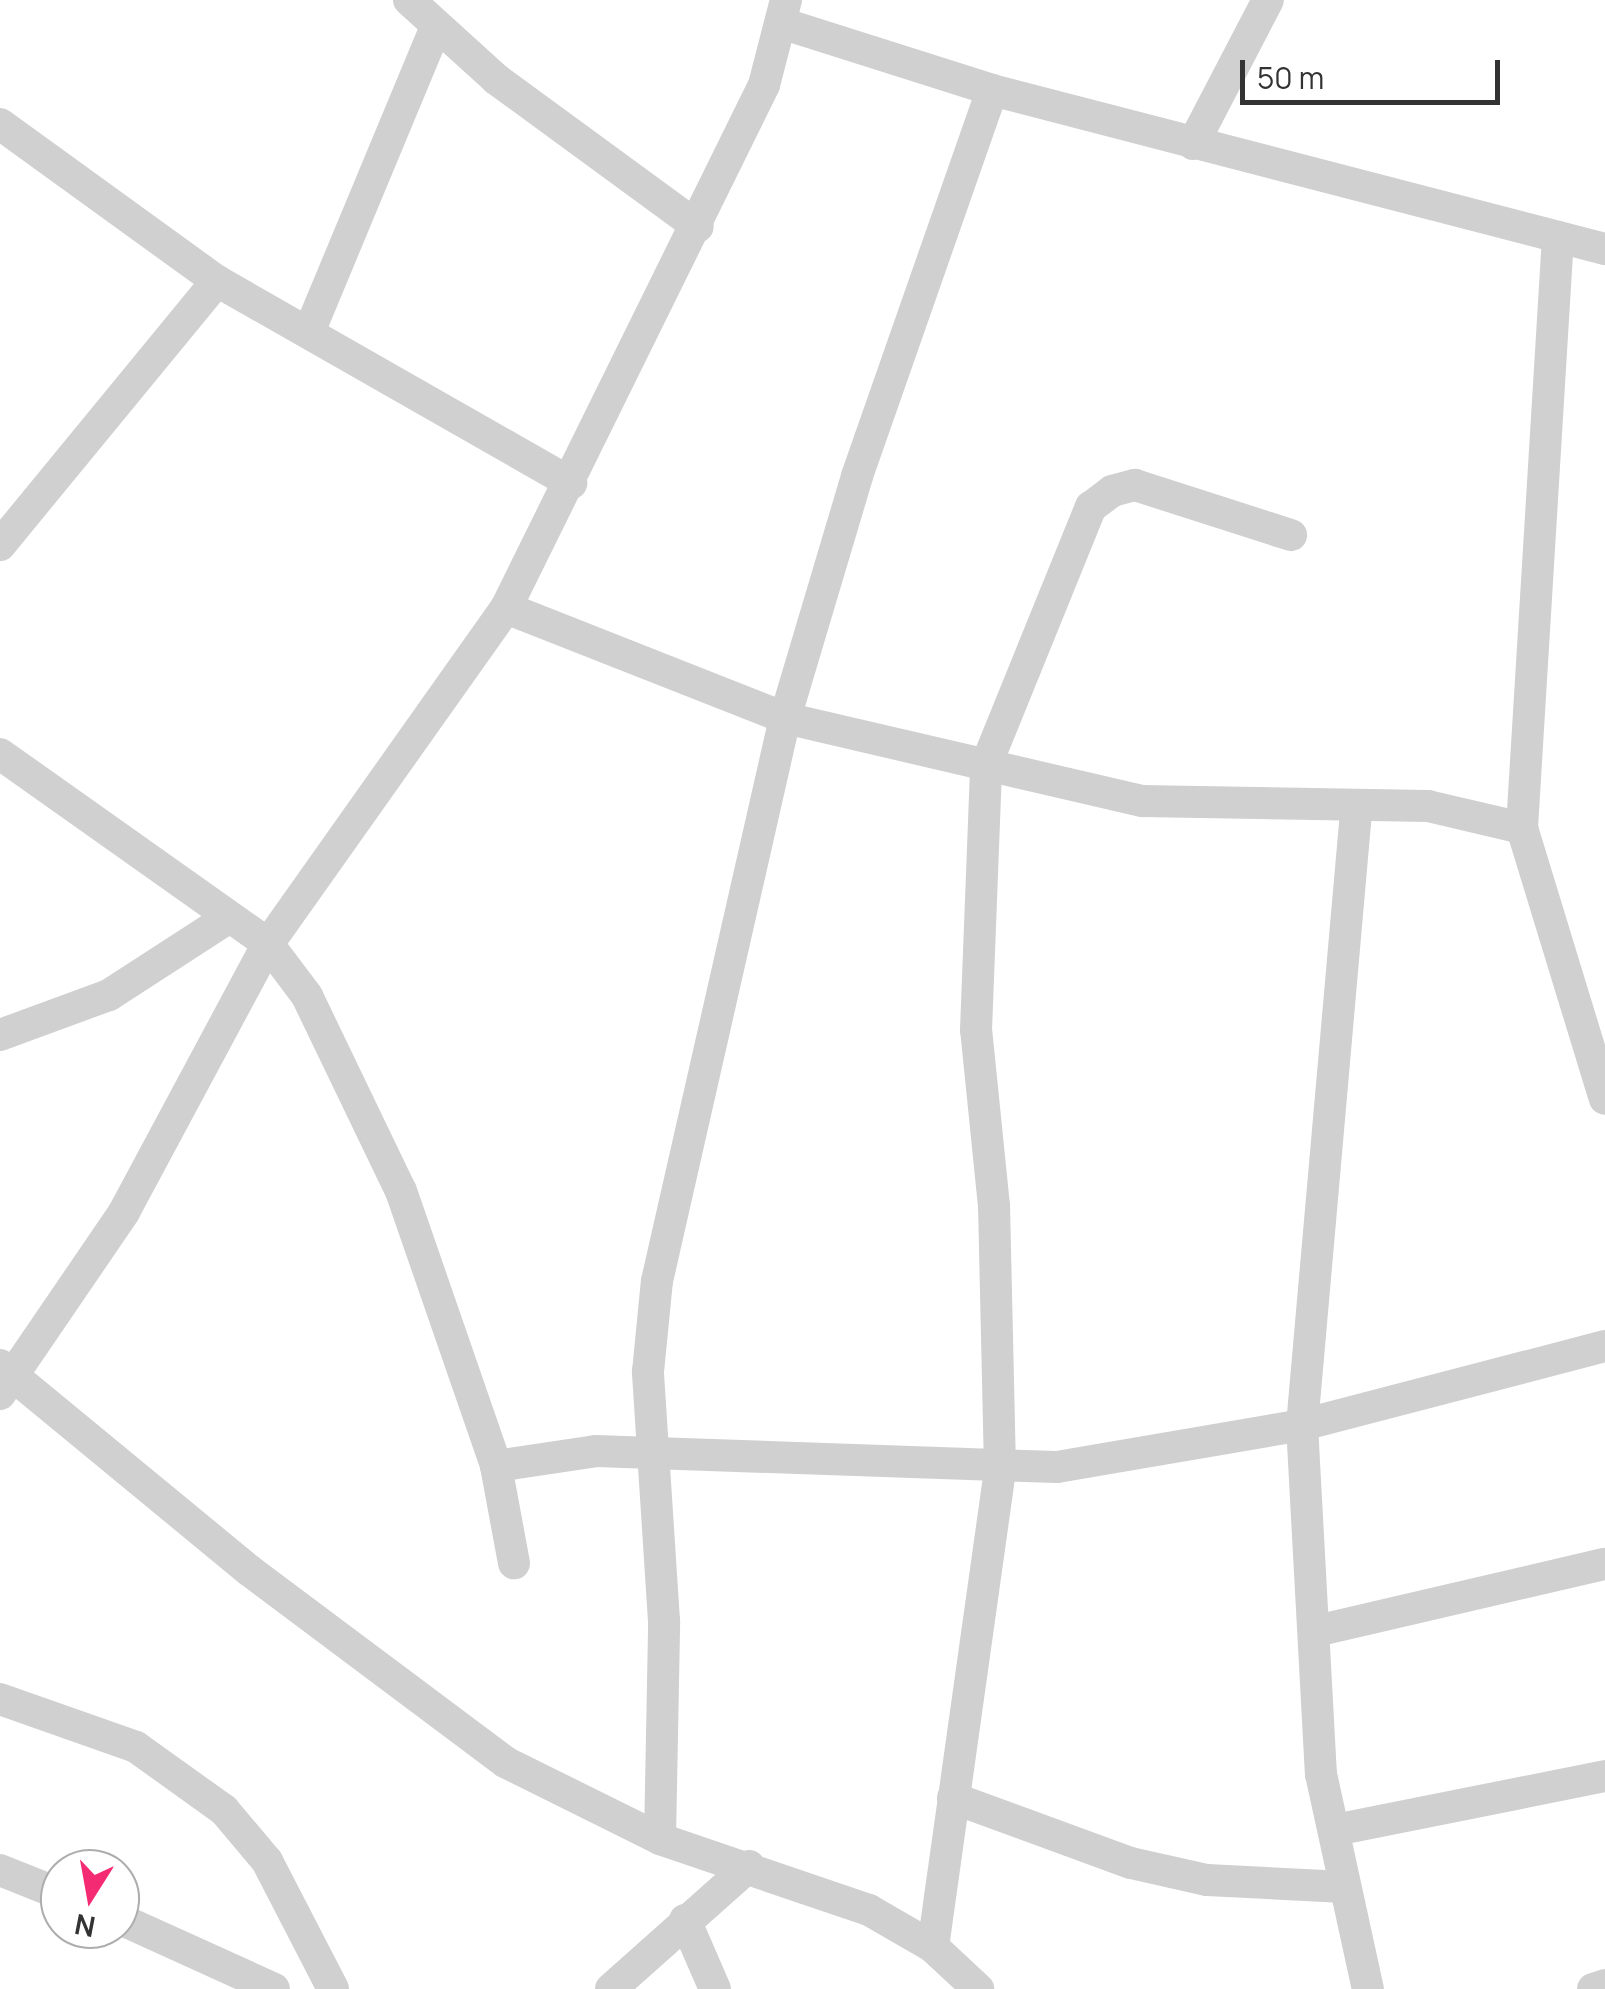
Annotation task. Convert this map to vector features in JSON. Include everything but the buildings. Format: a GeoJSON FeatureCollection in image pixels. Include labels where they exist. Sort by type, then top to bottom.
{"type":"FeatureCollection","features":[{"type":"Feature","properties":{"kind":"street"},"geometry":{"type":"LineString","coordinates":[[409,0],[436,29],[698,227]]}},
{"type":"Feature","properties":{"kind":"street"},"geometry":{"type":"LineString","coordinates":[[1194,144],[1268,0]]}},
{"type":"Feature","properties":{"kind":"street"},"geometry":{"type":"LineString","coordinates":[[978,1989],[933,1946],[870,1910],[660,1839],[505,1762],[4,1379],[133,1196],[268,944],[506,608],[698,227],[764,85],[784,12],[992,90],[1605,249]]}},
{"type":"Feature","properties":{"kind":"street"},"geometry":{"type":"LineString","coordinates":[[309,332],[436,29]]}},
{"type":"Feature","properties":{"kind":"street"},"geometry":{"type":"LineString","coordinates":[[660,1839],[659,1454],[648,1372],[657,1281],[785,718],[856,476],[992,90]]}},
{"type":"Feature","properties":{"kind":"street"},"geometry":{"type":"LineString","coordinates":[[0,124],[217,280],[571,483]]}},
{"type":"Feature","properties":{"kind":"street"},"geometry":{"type":"LineString","coordinates":[[1558,237],[1522,828],[1605,1099]]}},
{"type":"Feature","properties":{"kind":"street"},"geometry":{"type":"LineString","coordinates":[[0,545],[217,280]]}},
{"type":"Feature","properties":{"kind":"street"},"geometry":{"type":"LineString","coordinates":[[933,1946],[1000,1469],[994,1206],[976,1030],[986,765],[1091,508],[1112,491],[1135,485],[1290,535]]}},
{"type":"Feature","properties":{"kind":"street"},"geometry":{"type":"LineString","coordinates":[[506,608],[785,718],[986,765],[1188,806],[1356,812],[1428,806],[1522,828]]}},
{"type":"Feature","properties":{"kind":"street"},"geometry":{"type":"LineString","coordinates":[[0,754],[225,920],[268,944],[358,1091],[496,1466],[514,1563]]}},
{"type":"Feature","properties":{"kind":"street"},"geometry":{"type":"LineString","coordinates":[[1356,812],[1302,1425],[1321,1774],[1368,1989]]}},
{"type":"Feature","properties":{"kind":"street"},"geometry":{"type":"LineString","coordinates":[[0,1035],[108,995],[225,920]]}},
{"type":"Feature","properties":{"kind":"street"},"geometry":{"type":"LineString","coordinates":[[496,1466],[548,1454],[659,1454],[1000,1469],[1126,1458],[1302,1425],[1605,1346]]}},
{"type":"Feature","properties":{"kind":"street"},"geometry":{"type":"LineString","coordinates":[[1316,1631],[1605,1564]]}},
{"type":"Feature","properties":{"kind":"street"},"geometry":{"type":"LineString","coordinates":[[0,1699],[136,1748],[224,1810],[267,1860],[333,1989]]}},
{"type":"Feature","properties":{"kind":"street"},"geometry":{"type":"LineString","coordinates":[[1334,1830],[1605,1776]]}},
{"type":"Feature","properties":{"kind":"street"},"geometry":{"type":"LineString","coordinates":[[953,1798],[1130,1863],[1207,1880],[1344,1887]]}},
{"type":"Feature","properties":{"kind":"street"},"geometry":{"type":"LineString","coordinates":[[610,1989],[749,1866]]}},
{"type":"Feature","properties":{"kind":"street"},"geometry":{"type":"LineString","coordinates":[[0,1870],[40,1886]]}},
{"type":"Feature","properties":{"kind":"street"},"geometry":{"type":"LineString","coordinates":[[684,1920],[715,1989]]}},
{"type":"Feature","properties":{"kind":"street"},"geometry":{"type":"LineString","coordinates":[[140,1928],[274,1989]]}},
{"type":"Feature","properties":{"kind":"street"},"geometry":{"type":"LineString","coordinates":[[1593,1989],[1605,1985]]}}]}
